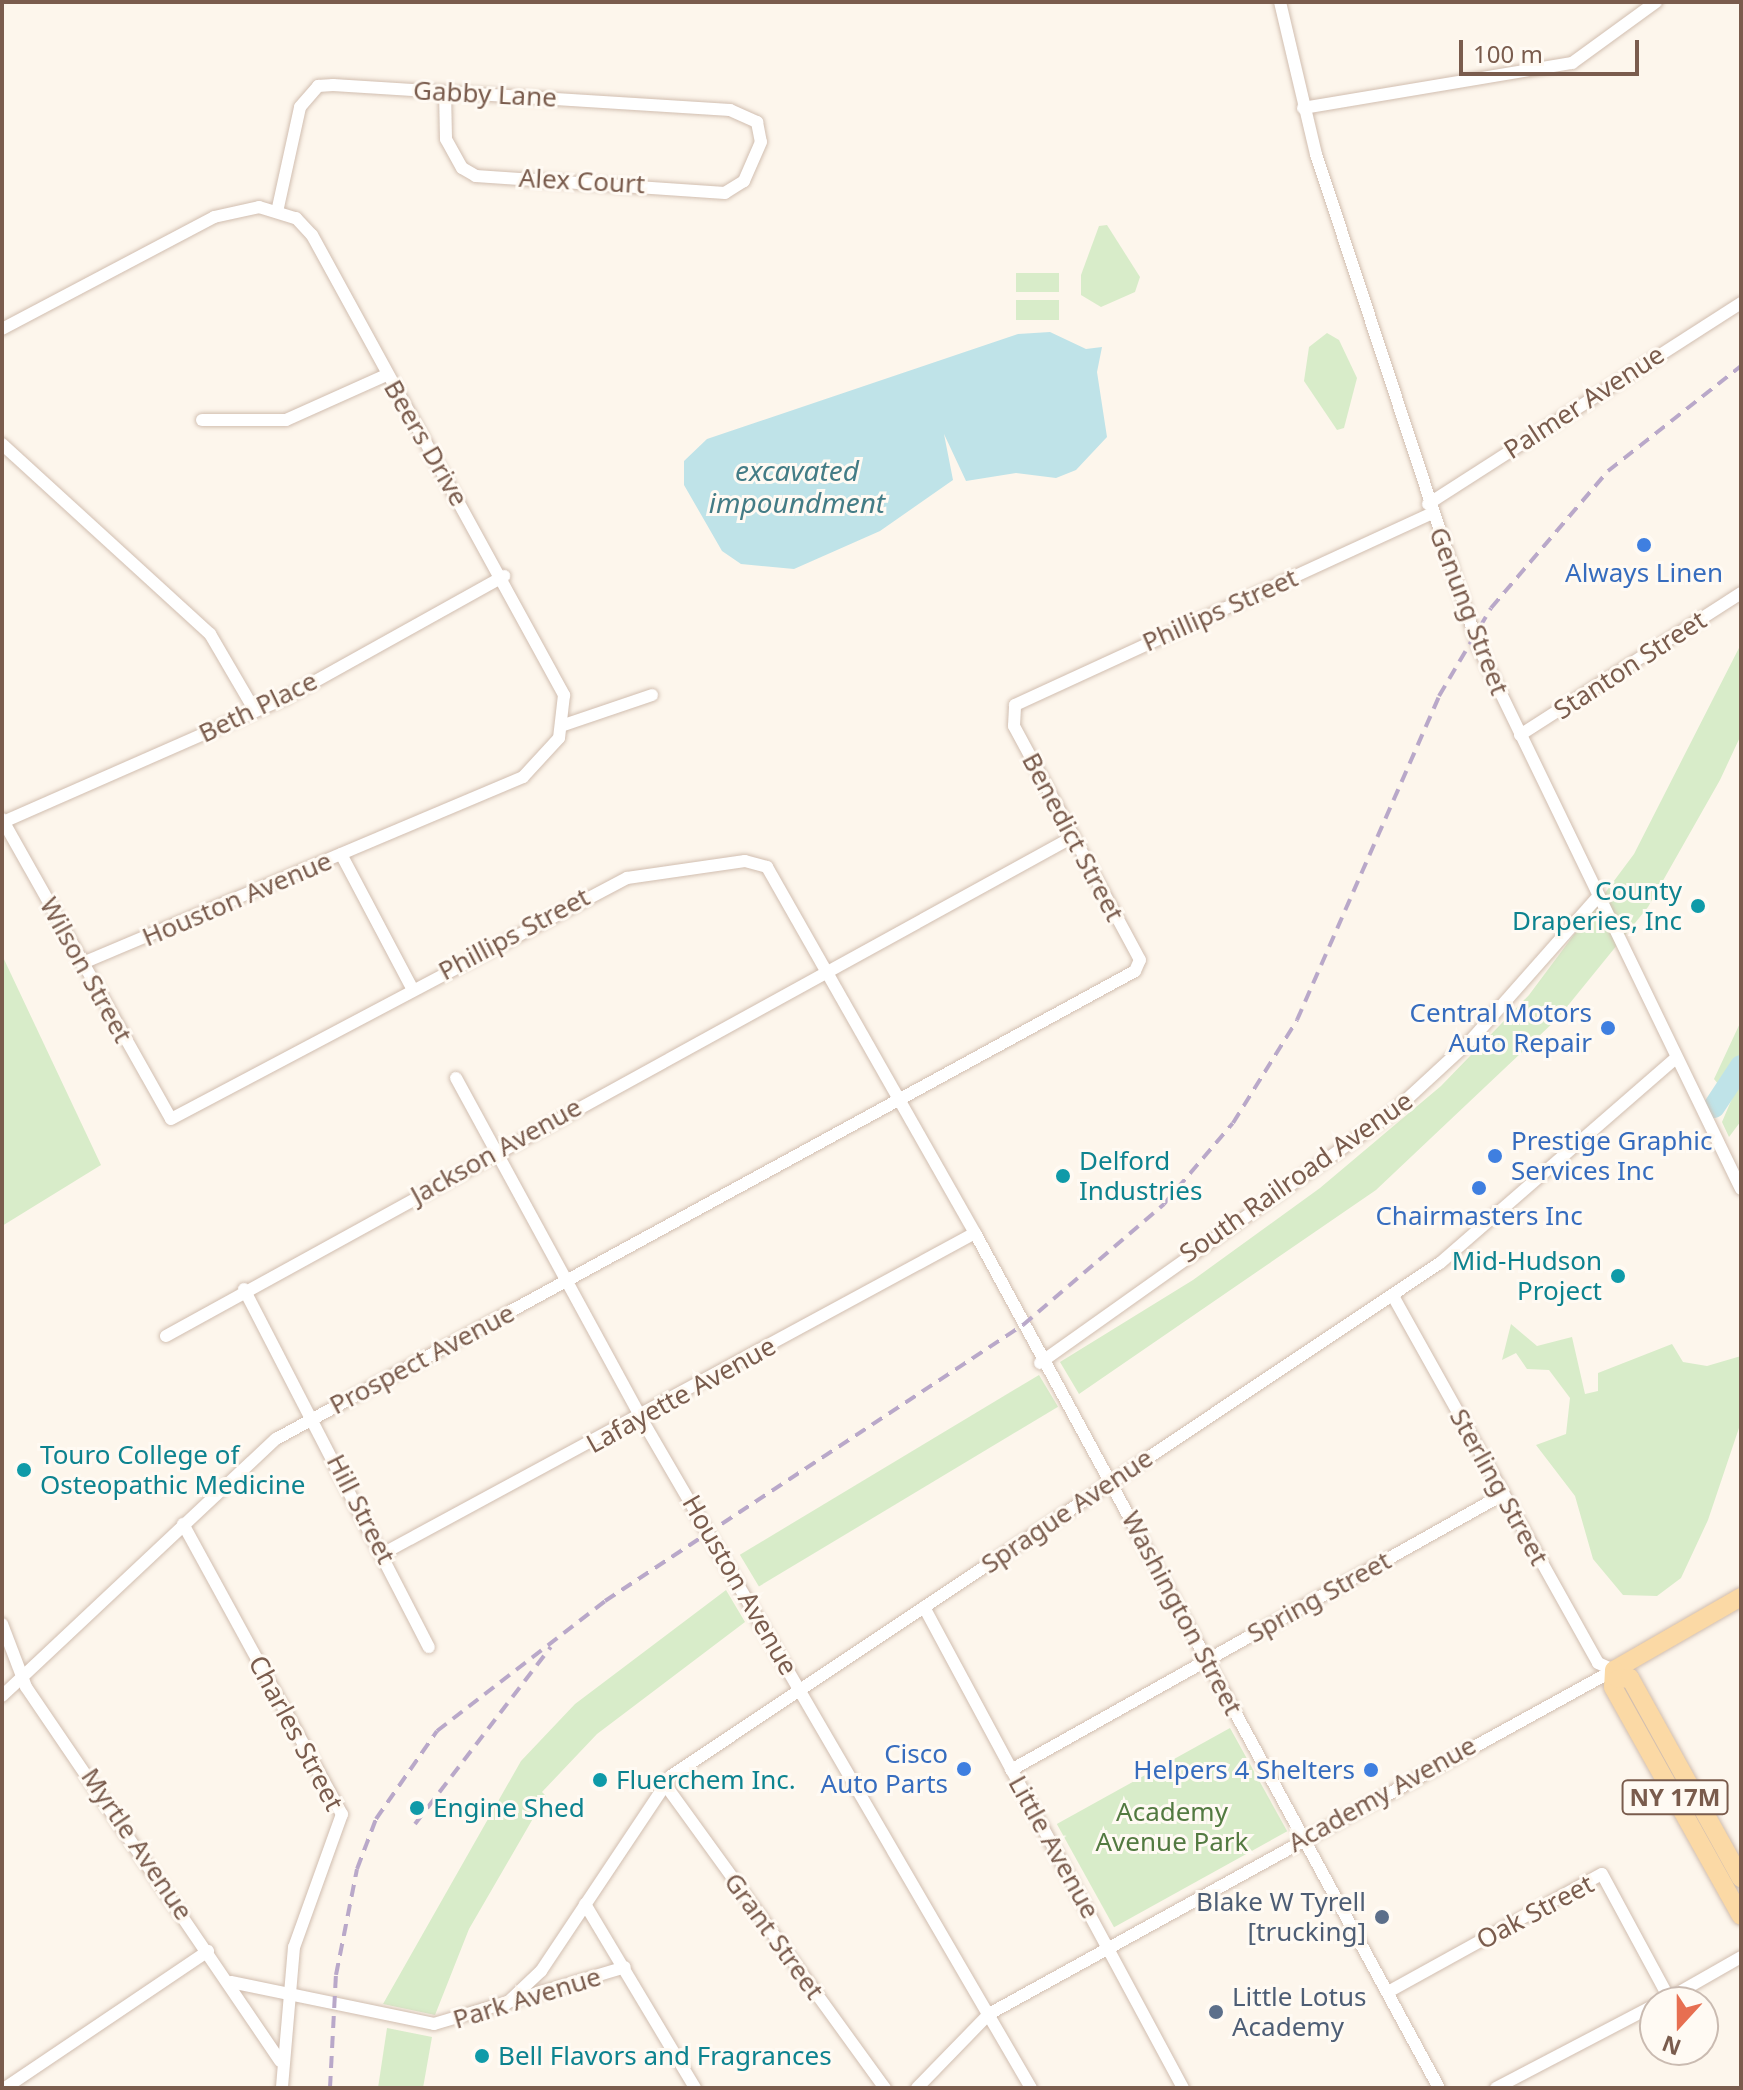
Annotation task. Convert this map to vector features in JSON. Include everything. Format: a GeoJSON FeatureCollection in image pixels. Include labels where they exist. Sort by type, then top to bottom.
{"type":"FeatureCollection","features":[{"type":"Feature","properties":{"kind":"main road","name":"Academy Avenue"},"geometry":{"type":"LineString","coordinates":[[1616,1674],[1741,1597]]}},
{"type":"Feature","properties":{"kind":"main road","name":"NY 17M"},"geometry":{"type":"LineString","coordinates":[[1741,1878],[1630,1678],[1616,1674],[1613,1687],[1741,1916]]}},
{"type":"Feature","properties":{"kind":"street","name":"Genung Street"},"geometry":{"type":"LineString","coordinates":[[1280,2],[1303,108],[1430,509],[1478,646],[1596,899],[1741,1189]]}},
{"type":"Feature","properties":{"kind":"street"},"geometry":{"type":"LineString","coordinates":[[1303,108],[1572,63],[1656,2]]}},
{"type":"Feature","properties":{"kind":"street","name":"Gabby Lane"},"geometry":{"type":"LineString","coordinates":[[277,212],[300,107],[314,88],[445,92],[740,111],[757,122],[759,149]]}},
{"type":"Feature","properties":{"kind":"street","name":"Alex Court"},"geometry":{"type":"LineString","coordinates":[[445,92],[446,139],[462,168],[476,176],[725,193],[744,181],[759,149]]}},
{"type":"Feature","properties":{"kind":"street","name":"Beers Drive"},"geometry":{"type":"LineString","coordinates":[[2,329],[214,217],[240,208],[277,212],[312,235],[386,375],[557,670],[564,725]]}},
{"type":"Feature","properties":{"kind":"street","name":"Palmer Avenue"},"geometry":{"type":"LineString","coordinates":[[1430,509],[1741,303]]}},
{"type":"Feature","properties":{"kind":"street"},"geometry":{"type":"LineString","coordinates":[[202,420],[286,420],[386,375]]}},
{"type":"Feature","properties":{"kind":"street"},"geometry":{"type":"LineString","coordinates":[[2,444],[210,634],[255,711]]}},
{"type":"Feature","properties":{"kind":"street","name":"Phillips Street"},"geometry":{"type":"LineString","coordinates":[[1013,710],[1023,698],[1430,509]]}},
{"type":"Feature","properties":{"kind":"street","name":"Beth Place"},"geometry":{"type":"LineString","coordinates":[[3,821],[255,711],[504,576]]}},
{"type":"Feature","properties":{"kind":"street","name":"Stanton Street"},"geometry":{"type":"LineString","coordinates":[[1520,735],[1741,593]]}},
{"type":"Feature","properties":{"kind":"street"},"geometry":{"type":"LineString","coordinates":[[341,854],[532,772],[564,725],[652,695]]}},
{"type":"Feature","properties":{"kind":"street","name":"Benedict Street"},"geometry":{"type":"LineString","coordinates":[[1013,710],[1014,726],[1140,963]]}},
{"type":"Feature","properties":{"kind":"street","name":"Wilson Street"},"geometry":{"type":"LineString","coordinates":[[3,821],[171,1119]]}},
{"type":"Feature","properties":{"kind":"street","name":"Jackson Avenue"},"geometry":{"type":"LineString","coordinates":[[166,1336],[244,1289],[499,1148],[1073,837]]}},
{"type":"Feature","properties":{"kind":"street","name":"Houston Avenue"},"geometry":{"type":"LineString","coordinates":[[82,963],[341,854],[412,988]]}},
{"type":"Feature","properties":{"kind":"street","name":"Phillips Street"},"geometry":{"type":"LineString","coordinates":[[171,1119],[412,988],[627,878],[745,861],[772,874],[828,972]]}},
{"type":"Feature","properties":{"kind":"street","name":"South Railroad Avenue"},"geometry":{"type":"LineString","coordinates":[[1040,1363],[1394,1111],[1472,1039],[1596,899]]}},
{"type":"Feature","properties":{"kind":"street","name":"Prospect Avenue"},"geometry":{"type":"LineString","coordinates":[[2,1696],[276,1439],[313,1416],[570,1281],[899,1101],[1140,963]]}},
{"type":"Feature","properties":{"kind":"street","name":"Washington Street"},"geometry":{"type":"LineString","coordinates":[[828,972],[975,1233],[1040,1363],[1111,1481],[1439,2088]]}},
{"type":"Feature","properties":{"kind":"street","name":"Sprague Avenue"},"geometry":{"type":"LineString","coordinates":[[505,2005],[541,1971],[664,1783],[1111,1481],[1393,1296],[1676,1058]]}},
{"type":"Feature","properties":{"kind":"street","name":"Houston Avenue"},"geometry":{"type":"LineString","coordinates":[[456,1078],[499,1148],[641,1418],[1031,2088]]}},
{"type":"Feature","properties":{"kind":"street","name":"Lafayette Avenue"},"geometry":{"type":"LineString","coordinates":[[384,1553],[641,1418],[975,1233]]}},
{"type":"Feature","properties":{"kind":"street","name":"Hill Street"},"geometry":{"type":"LineString","coordinates":[[244,1289],[384,1553],[429,1647]]}},
{"type":"Feature","properties":{"kind":"street","name":"Sterling Street"},"geometry":{"type":"LineString","coordinates":[[1393,1296],[1598,1663],[1616,1674]]}},
{"type":"Feature","properties":{"kind":"street","name":"Spring Street"},"geometry":{"type":"LineString","coordinates":[[1011,1770],[1502,1495]]}},
{"type":"Feature","properties":{"kind":"street","name":"Charles Street"},"geometry":{"type":"LineString","coordinates":[[183,1524],[342,1814],[303,1912],[286,1997]]}},
{"type":"Feature","properties":{"kind":"street","name":"Little Avenue"},"geometry":{"type":"LineString","coordinates":[[924,1607],[1109,1945],[1183,2088]]}},
{"type":"Feature","properties":{"kind":"street","name":"Myrtle Avenue"},"geometry":{"type":"LineString","coordinates":[[2,1624],[22,1675],[231,1982],[280,2061]]}},
{"type":"Feature","properties":{"kind":"street","name":"Academy Avenue"},"geometry":{"type":"LineString","coordinates":[[917,2088],[989,2014],[1304,1837],[1616,1674]]}},
{"type":"Feature","properties":{"kind":"street","name":"Grant Street"},"geometry":{"type":"LineString","coordinates":[[664,1783],[885,2088]]}},
{"type":"Feature","properties":{"kind":"street","name":"Oak Street"},"geometry":{"type":"LineString","coordinates":[[1388,1992],[1602,1874],[1658,1986]]}},
{"type":"Feature","properties":{"kind":"street"},"geometry":{"type":"LineString","coordinates":[[585,1904],[695,2088]]}},
{"type":"Feature","properties":{"kind":"street"},"geometry":{"type":"LineString","coordinates":[[5,2088],[208,1951]]}},
{"type":"Feature","properties":{"kind":"street"},"geometry":{"type":"LineString","coordinates":[[1690,1986],[1741,1957]]}},
{"type":"Feature","properties":{"kind":"street","name":"Park Avenue"},"geometry":{"type":"LineString","coordinates":[[286,1997],[434,2024],[625,1967]]}},
{"type":"Feature","properties":{"kind":"street"},"geometry":{"type":"LineString","coordinates":[[231,1982],[286,1997],[280,2061],[282,2088]]}},
{"type":"Feature","properties":{"kind":"street"},"geometry":{"type":"LineString","coordinates":[[1496,2088],[1639,2013]]}},
{"type":"Feature","properties":{"kind":"green space"},"geometry":{"type":"Polygon","coordinates":[[[1107,225],[1140,277],[1135,292],[1101,307],[1081,295],[1081,275],[1099,226],[1107,225]]]}},
{"type":"Feature","properties":{"kind":"green space"},"geometry":{"type":"Polygon","coordinates":[[[1016,273],[1059,273],[1059,292],[1016,292],[1016,273]]]}},
{"type":"Feature","properties":{"kind":"green space"},"geometry":{"type":"Polygon","coordinates":[[[1016,300],[1059,300],[1059,320],[1016,320],[1016,300]]]}},
{"type":"Feature","properties":{"kind":"green space"},"geometry":{"type":"Polygon","coordinates":[[[1327,333],[1339,340],[1357,378],[1344,428],[1337,430],[1304,381],[1309,347],[1327,333]]]}},
{"type":"Feature","properties":{"kind":"green space"},"geometry":{"type":"Polygon","coordinates":[[[1741,644],[1741,735],[1720,780],[1648,907],[1557,1019],[1376,1190],[1079,1394],[1060,1362],[1193,1280],[1320,1188],[1441,1086],[1529,995],[1634,854],[1741,644]]]}},
{"type":"Feature","properties":{"kind":"green space"},"geometry":{"type":"Polygon","coordinates":[[[2,955],[101,1165],[2,1226],[2,955]]]}},
{"type":"Feature","properties":{"kind":"green space"},"geometry":{"type":"Polygon","coordinates":[[[1741,1021],[1741,1121],[1729,1137],[1722,1122],[1739,1082],[1724,1091],[1714,1079],[1741,1021]]]}},
{"type":"Feature","properties":{"kind":"green space"},"geometry":{"type":"Polygon","coordinates":[[[1511,1324],[1537,1346],[1572,1337],[1585,1394],[1598,1391],[1598,1373],[1672,1344],[1683,1362],[1707,1366],[1741,1356],[1741,1422],[1708,1520],[1681,1578],[1657,1596],[1623,1595],[1593,1559],[1575,1496],[1536,1445],[1566,1434],[1570,1398],[1549,1370],[1527,1369],[1516,1353],[1502,1360],[1511,1324]]]}},
{"type":"Feature","properties":{"kind":"green space"},"geometry":{"type":"Polygon","coordinates":[[[1039,1375],[1058,1407],[759,1586],[740,1555],[1039,1375]]]}},
{"type":"Feature","properties":{"kind":"green space"},"geometry":{"type":"Polygon","coordinates":[[[726,1590],[745,1622],[597,1734],[542,1792],[546,1796],[469,1929],[435,2015],[383,2004],[521,1761],[575,1704],[726,1590]]]}},
{"type":"Feature","properties":{"kind":"green space","name":"Academy Avenue Park"},"geometry":{"type":"Polygon","coordinates":[[[1230,1728],[1287,1831],[1114,1927],[1057,1824],[1230,1728]]]}},
{"type":"Feature","properties":{"kind":"green space"},"geometry":{"type":"Polygon","coordinates":[[[387,2028],[432,2037],[423,2088],[378,2088],[387,2028]]]}},
{"type":"Feature","properties":{"kind":"water","name":"excavated impoundment"},"geometry":{"type":"Polygon","coordinates":[[[1050,332],[1086,349],[1102,347],[1097,372],[1107,437],[1076,470],[1056,478],[1016,473],[966,481],[944,434],[953,480],[880,531],[794,569],[741,564],[722,551],[684,485],[684,461],[707,439],[1018,334],[1050,332]]]}},
{"type":"Feature","properties":{"kind":"waterway"},"geometry":{"type":"LineString","coordinates":[[1714,1107],[1741,1066]]}},
{"type":"Feature","properties":{"kind":"railway"},"geometry":{"type":"LineString","coordinates":[[330,2088],[336,1975],[357,1869],[376,1819],[437,1731],[605,1601],[1023,1325],[1164,1204],[1233,1123],[1297,1020],[1439,696],[1491,608],[1608,471],[1741,366]]}},
{"type":"Feature","properties":{"kind":"railway"},"geometry":{"type":"LineString","coordinates":[[415,1824],[551,1647]]}},
{"type":"Feature","properties":{"kind":"place","name":"Always Linen"},"geometry":{"type":"Point","coordinates":[1644,545]}},
{"type":"Feature","properties":{"kind":"place","name":"County Draperies, Inc"},"geometry":{"type":"Point","coordinates":[1698,906]}},
{"type":"Feature","properties":{"kind":"place","name":"Central Motors Auto Repair"},"geometry":{"type":"Point","coordinates":[1608,1028]}},
{"type":"Feature","properties":{"kind":"place","name":"Prestige Graphic Services Inc"},"geometry":{"type":"Point","coordinates":[1495,1156]}},
{"type":"Feature","properties":{"kind":"place","name":"Delford Industries"},"geometry":{"type":"Point","coordinates":[1063,1176]}},
{"type":"Feature","properties":{"kind":"place","name":"Chairmasters Inc"},"geometry":{"type":"Point","coordinates":[1479,1188]}},
{"type":"Feature","properties":{"kind":"place","name":"Mid-Hudson Project"},"geometry":{"type":"Point","coordinates":[1618,1276]}},
{"type":"Feature","properties":{"kind":"place","name":"Touro College of Osteopathic Medicine"},"geometry":{"type":"Point","coordinates":[24,1470]}},
{"type":"Feature","properties":{"kind":"place","name":"Cisco Auto Parts"},"geometry":{"type":"Point","coordinates":[964,1769]}},
{"type":"Feature","properties":{"kind":"place","name":"Helpers 4 Shelters"},"geometry":{"type":"Point","coordinates":[1371,1770]}},
{"type":"Feature","properties":{"kind":"place","name":"Fluerchem Inc."},"geometry":{"type":"Point","coordinates":[600,1780]}},
{"type":"Feature","properties":{"kind":"place","name":"Engine Shed"},"geometry":{"type":"Point","coordinates":[417,1808]}},
{"type":"Feature","properties":{"kind":"place","name":"Blake W Tyrell [trucking]"},"geometry":{"type":"Point","coordinates":[1382,1917]}},
{"type":"Feature","properties":{"kind":"place","name":"Little Lotus Academy"},"geometry":{"type":"Point","coordinates":[1216,2012]}},
{"type":"Feature","properties":{"kind":"place","name":"Bell Flavors and Fragrances"},"geometry":{"type":"Point","coordinates":[482,2056]}}]}
